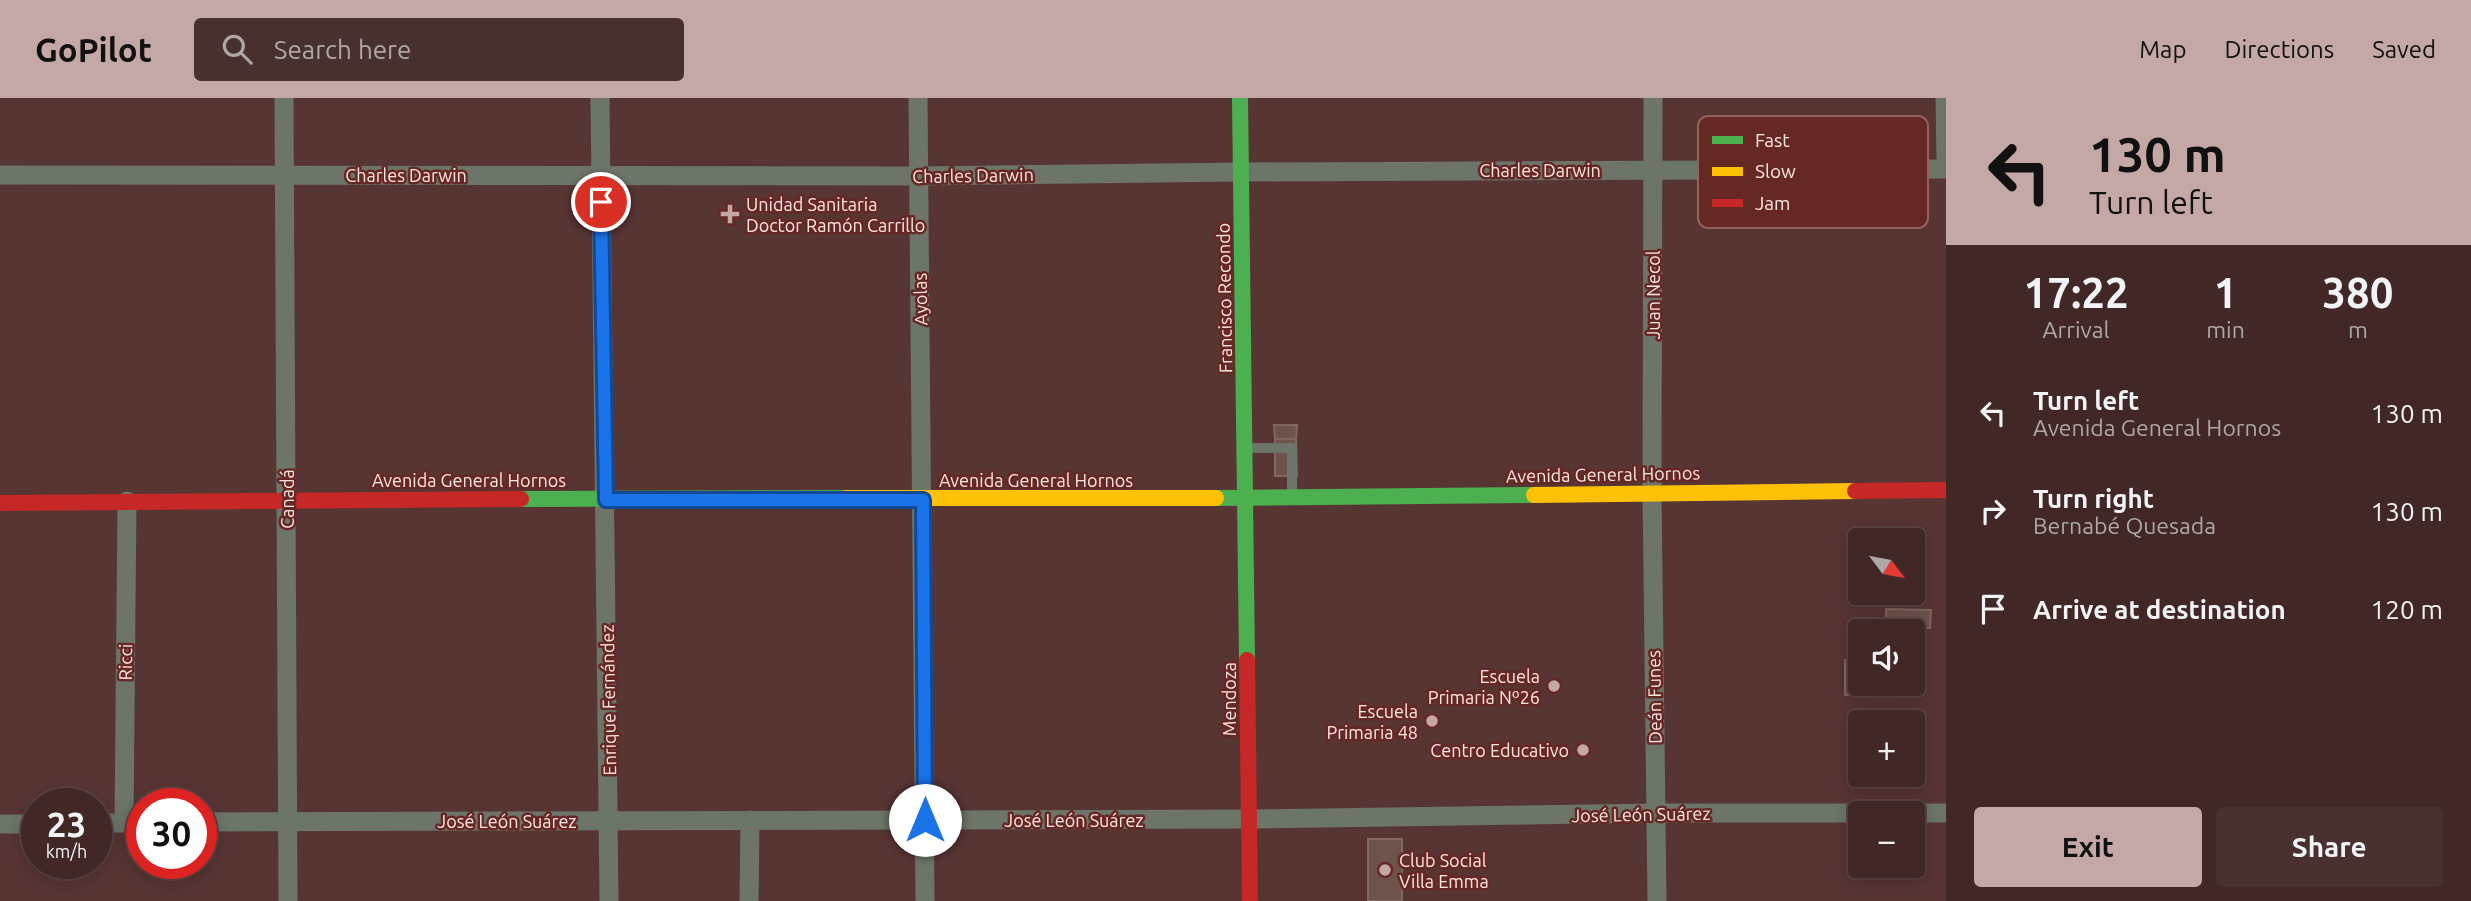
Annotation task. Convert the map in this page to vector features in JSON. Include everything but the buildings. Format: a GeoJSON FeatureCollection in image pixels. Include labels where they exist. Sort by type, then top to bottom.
{"type":"FeatureCollection","features":[{"type":"Feature","properties":{"kind":"street","name":"Canadá"},"geometry":{"type":"LineString","coordinates":[[284,98],[288,901]]}},
{"type":"Feature","properties":{"kind":"street","name":"Enrique Fernández"},"geometry":{"type":"LineString","coordinates":[[600,98],[609,901]]}},
{"type":"Feature","properties":{"kind":"street","name":"Ayolas"},"geometry":{"type":"LineString","coordinates":[[918,98],[925,901]]}},
{"type":"Feature","properties":{"kind":"street","name":"Francisco Recondo"},"geometry":{"type":"LineString","coordinates":[[1241,98],[1245,498]]}},
{"type":"Feature","properties":{"kind":"street","name":"Juan Necol"},"geometry":{"type":"LineString","coordinates":[[1652,492],[1653,98]]}},
{"type":"Feature","properties":{"kind":"street"},"geometry":{"type":"LineString","coordinates":[[1945,98],[1946,159]]}},
{"type":"Feature","properties":{"kind":"street","name":"Charles Darwin"},"geometry":{"type":"LineString","coordinates":[[1928,169],[1946,169]]}},
{"type":"Feature","properties":{"kind":"street","name":"Charles Darwin"},"geometry":{"type":"LineString","coordinates":[[0,175],[918,176],[1698,170]]}},
{"type":"Feature","properties":{"kind":"street","name":"Avenida General Hornos"},"geometry":{"type":"LineString","coordinates":[[0,503],[287,499],[1245,498],[1946,490]]}},
{"type":"Feature","properties":{"kind":"street","name":"Deán Funes"},"geometry":{"type":"LineString","coordinates":[[1652,492],[1657,901]]}},
{"type":"Feature","properties":{"kind":"street","name":"Mendoza"},"geometry":{"type":"LineString","coordinates":[[1245,498],[1250,901]]}},
{"type":"Feature","properties":{"kind":"street","name":"Ricci"},"geometry":{"type":"LineString","coordinates":[[127,501],[132,788]]}},
{"type":"Feature","properties":{"kind":"street","name":"José León Suárez"},"geometry":{"type":"LineString","coordinates":[[217,822],[1249,820],[1656,813],[1946,813]]}},
{"type":"Feature","properties":{"kind":"street"},"geometry":{"type":"LineString","coordinates":[[749,901],[750,820]]}},
{"type":"Feature","properties":{"kind":"street"},"geometry":{"type":"LineString","coordinates":[[0,824],[21,824]]}},
{"type":"Feature","properties":{"kind":"lane"},"geometry":{"type":"LineString","coordinates":[[1244,448],[1292,448],[1292,497]]}},
{"type":"Feature","properties":{"kind":"traffic: fast"},"geometry":{"type":"LineString","coordinates":[[1240,98],[1247,660]]}},
{"type":"Feature","properties":{"kind":"traffic: fast"},"geometry":{"type":"LineString","coordinates":[[1216,498],[1534,495]]}},
{"type":"Feature","properties":{"kind":"traffic: fast"},"geometry":{"type":"LineString","coordinates":[[521,499],[846,498]]}},
{"type":"Feature","properties":{"kind":"traffic: slow"},"geometry":{"type":"LineString","coordinates":[[1534,495],[1855,491]]}},
{"type":"Feature","properties":{"kind":"traffic: slow"},"geometry":{"type":"LineString","coordinates":[[846,498],[1216,498]]}},
{"type":"Feature","properties":{"kind":"traffic: jam"},"geometry":{"type":"LineString","coordinates":[[1855,491],[1946,490]]}},
{"type":"Feature","properties":{"kind":"traffic: jam"},"geometry":{"type":"LineString","coordinates":[[0,503],[521,499]]}},
{"type":"Feature","properties":{"kind":"traffic: jam"},"geometry":{"type":"LineString","coordinates":[[1247,660],[1250,901]]}},
{"type":"Feature","properties":{"kind":"place","name":"Unidad Sanitaria Doctor Ramón Carrillo"},"geometry":{"type":"Point","coordinates":[730,214]}},
{"type":"Feature","properties":{"kind":"place","name":"Escuela Primaria Nº26"},"geometry":{"type":"Point","coordinates":[1554,686]}},
{"type":"Feature","properties":{"kind":"place","name":"Escuela Primaria 48"},"geometry":{"type":"Point","coordinates":[1432,721]}},
{"type":"Feature","properties":{"kind":"place","name":"Centro Educativo"},"geometry":{"type":"Point","coordinates":[1583,750]}},
{"type":"Feature","properties":{"kind":"place","name":"Club Social Villa Emma"},"geometry":{"type":"Point","coordinates":[1385,870]}},
{"type":"Feature","properties":{"kind":"route"},"geometry":{"type":"LineString","coordinates":[[601,202],[606,500],[923,500],[925,820]]}}]}
